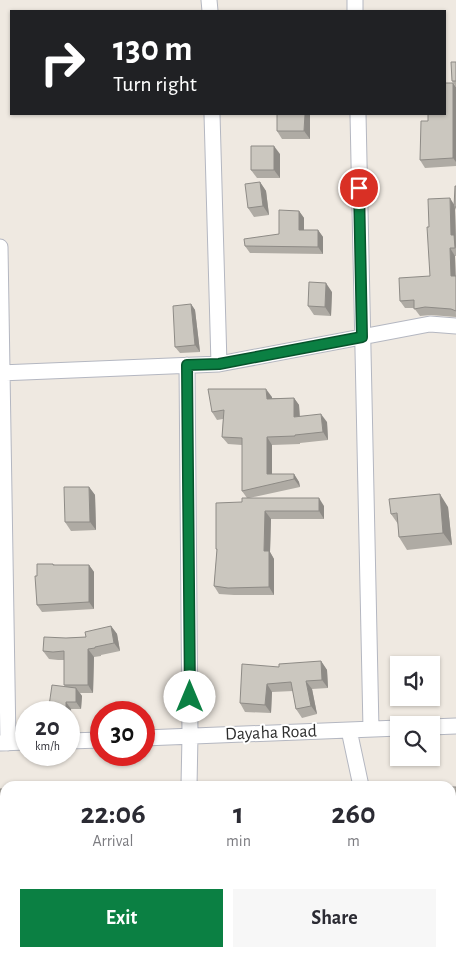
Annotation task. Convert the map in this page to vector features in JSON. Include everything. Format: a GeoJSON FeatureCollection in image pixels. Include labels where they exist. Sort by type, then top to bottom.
{"type":"FeatureCollection","features":[{"type":"Feature","properties":{"kind":"street"},"geometry":{"type":"LineString","coordinates":[[212,115],[219,364]]}},
{"type":"Feature","properties":{"kind":"street"},"geometry":{"type":"LineString","coordinates":[[358,115],[371,729]]}},
{"type":"Feature","properties":{"kind":"street"},"geometry":{"type":"LineString","coordinates":[[0,247],[4,743]]}},
{"type":"Feature","properties":{"kind":"street"},"geometry":{"type":"LineString","coordinates":[[1,373],[219,364],[430,324],[456,326]]}},
{"type":"Feature","properties":{"kind":"street"},"geometry":{"type":"LineString","coordinates":[[187,365],[189,781]]}},
{"type":"Feature","properties":{"kind":"street"},"geometry":{"type":"LineString","coordinates":[[440,727],[456,726]]}},
{"type":"Feature","properties":{"kind":"street","name":"Dayaha Road"},"geometry":{"type":"LineString","coordinates":[[155,738],[390,728]]}},
{"type":"Feature","properties":{"kind":"street"},"geometry":{"type":"LineString","coordinates":[[348,730],[359,781]]}},
{"type":"Feature","properties":{"kind":"building"},"geometry":{"type":"Polygon","coordinates":[[[451,62],[456,62],[456,81],[452,81],[451,62]]]}},
{"type":"Feature","properties":{"kind":"building"},"geometry":{"type":"Polygon","coordinates":[[[446,83],[453,83],[453,158],[420,160],[421,121],[428,121],[428,115],[446,115],[446,83]]]}},
{"type":"Feature","properties":{"kind":"building"},"geometry":{"type":"Polygon","coordinates":[[[277,115],[305,115],[304,131],[277,131],[277,115]]]}},
{"type":"Feature","properties":{"kind":"building"},"geometry":{"type":"Polygon","coordinates":[[[251,146],[274,146],[274,170],[251,170],[251,146]]]}},
{"type":"Feature","properties":{"kind":"building"},"geometry":{"type":"Polygon","coordinates":[[[260,182],[263,206],[248,208],[245,184],[260,182]]]}},
{"type":"Feature","properties":{"kind":"building"},"geometry":{"type":"Polygon","coordinates":[[[455,186],[456,207],[454,207],[455,186]]]}},
{"type":"Feature","properties":{"kind":"building"},"geometry":{"type":"Polygon","coordinates":[[[450,198],[451,235],[454,235],[455,248],[450,248],[451,276],[456,276],[456,311],[425,307],[414,309],[414,300],[400,301],[399,278],[430,276],[427,227],[429,227],[428,199],[450,198]]]}},
{"type":"Feature","properties":{"kind":"building"},"geometry":{"type":"Polygon","coordinates":[[[279,210],[299,211],[299,230],[318,230],[318,247],[245,246],[244,239],[279,234],[279,210]]]}},
{"type":"Feature","properties":{"kind":"building"},"geometry":{"type":"Polygon","coordinates":[[[309,282],[326,283],[325,307],[308,306],[309,282]]]}},
{"type":"Feature","properties":{"kind":"building"},"geometry":{"type":"Polygon","coordinates":[[[191,304],[195,345],[175,347],[173,306],[191,304]]]}},
{"type":"Feature","properties":{"kind":"building"},"geometry":{"type":"Polygon","coordinates":[[[208,389],[266,389],[267,399],[294,398],[294,417],[321,414],[323,432],[267,437],[267,474],[294,474],[294,479],[242,491],[242,438],[222,437],[224,410],[212,412],[208,389]]]}},
{"type":"Feature","properties":{"kind":"building"},"geometry":{"type":"Polygon","coordinates":[[[64,487],[89,487],[90,522],[65,522],[64,487]]]}},
{"type":"Feature","properties":{"kind":"building"},"geometry":{"type":"Polygon","coordinates":[[[440,494],[443,533],[399,537],[397,513],[391,514],[389,499],[440,494]]]}},
{"type":"Feature","properties":{"kind":"building"},"geometry":{"type":"Polygon","coordinates":[[[242,498],[319,498],[319,511],[265,511],[264,551],[269,551],[269,587],[228,588],[214,586],[217,549],[216,503],[242,502],[242,498]]]}},
{"type":"Feature","properties":{"kind":"building"},"geometry":{"type":"Polygon","coordinates":[[[37,564],[89,565],[89,602],[37,605],[35,576],[37,576],[37,564]]]}},
{"type":"Feature","properties":{"kind":"building"},"geometry":{"type":"Polygon","coordinates":[[[111,626],[114,643],[88,649],[88,685],[64,685],[64,651],[43,651],[44,637],[86,637],[85,632],[111,626]]]}},
{"type":"Feature","properties":{"kind":"building"},"geometry":{"type":"Polygon","coordinates":[[[321,661],[322,680],[306,681],[311,706],[296,709],[291,682],[267,684],[265,705],[240,703],[242,664],[279,667],[279,664],[321,661]]]}},
{"type":"Feature","properties":{"kind":"building"},"geometry":{"type":"Polygon","coordinates":[[[52,685],[76,688],[76,701],[50,701],[52,685]]]}},
{"type":"Feature","properties":{"kind":"route"},"geometry":{"type":"LineString","coordinates":[[190,697],[187,365],[219,364],[362,337],[359,188]]}}]}
